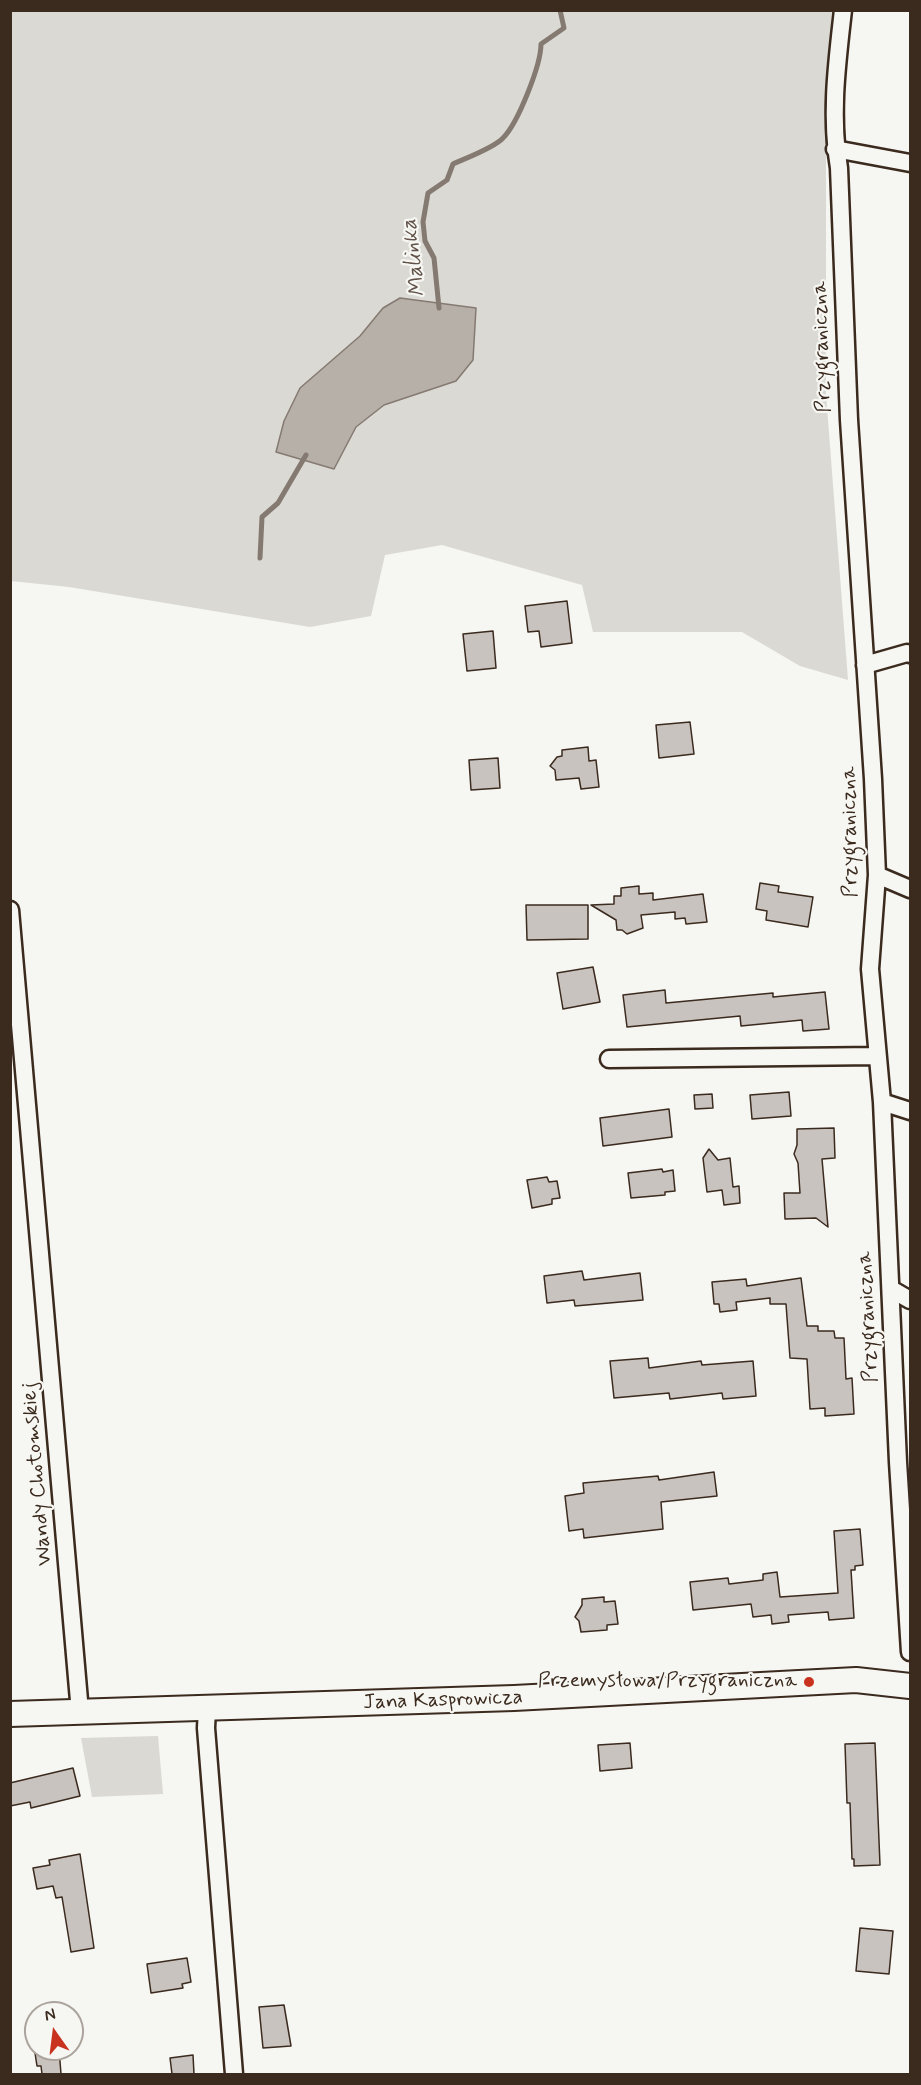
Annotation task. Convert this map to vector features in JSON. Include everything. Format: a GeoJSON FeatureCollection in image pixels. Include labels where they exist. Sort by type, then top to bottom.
{"type":"FeatureCollection","features":[{"type":"Feature","properties":{"kind":"street","name":"Przygraniczna"},"geometry":{"type":"LineString","coordinates":[[843,10],[834,92],[835,149],[839,168],[849,420],[866,665],[877,875],[870,969],[882,1102],[891,1289],[905,1492],[910,1652]]}},
{"type":"Feature","properties":{"kind":"street"},"geometry":{"type":"LineString","coordinates":[[835,149],[910,164]]}},
{"type":"Feature","properties":{"kind":"street"},"geometry":{"type":"LineString","coordinates":[[866,665],[910,654]]}},
{"type":"Feature","properties":{"kind":"street"},"geometry":{"type":"LineString","coordinates":[[877,875],[910,889]]}},
{"type":"Feature","properties":{"kind":"street","name":"Wandy Chotomskiej"},"geometry":{"type":"LineString","coordinates":[[10,910],[80,1712]]}},
{"type":"Feature","properties":{"kind":"street"},"geometry":{"type":"LineString","coordinates":[[609,1059],[877,1056]]}},
{"type":"Feature","properties":{"kind":"street"},"geometry":{"type":"LineString","coordinates":[[882,1102],[910,1111]]}},
{"type":"Feature","properties":{"kind":"street"},"geometry":{"type":"LineString","coordinates":[[891,1289],[910,1300]]}},
{"type":"Feature","properties":{"kind":"street","name":"Jana Kasprowicza"},"geometry":{"type":"LineString","coordinates":[[10,1714],[582,1696],[856,1680],[910,1686]]}},
{"type":"Feature","properties":{"kind":"street"},"geometry":{"type":"LineString","coordinates":[[207,1708],[206,1728],[234,2074]]}},
{"type":"Feature","properties":{"kind":"shaded area"},"geometry":{"type":"Polygon","coordinates":[[[11,11],[832,11],[826,106],[826,394],[848,680],[800,666],[742,632],[593,632],[582,585],[442,545],[385,555],[371,616],[310,627],[69,587],[11,581],[11,11]]]}},
{"type":"Feature","properties":{"kind":"shaded area"},"geometry":{"type":"Polygon","coordinates":[[[400,298],[476,308],[473,360],[456,381],[384,405],[356,427],[334,469],[276,452],[284,421],[300,388],[360,336],[383,308],[400,298]]]}},
{"type":"Feature","properties":{"kind":"shaded area"},"geometry":{"type":"Polygon","coordinates":[[[158,1736],[163,1794],[92,1797],[81,1738],[158,1736]]]}},
{"type":"Feature","properties":{"kind":"building"},"geometry":{"type":"Polygon","coordinates":[[[567,601],[572,643],[541,647],[539,631],[528,632],[525,606],[567,601]]]}},
{"type":"Feature","properties":{"kind":"building"},"geometry":{"type":"Polygon","coordinates":[[[493,631],[496,668],[467,671],[463,634],[493,631]]]}},
{"type":"Feature","properties":{"kind":"building"},"geometry":{"type":"Polygon","coordinates":[[[690,722],[694,754],[659,758],[656,725],[690,722]]]}},
{"type":"Feature","properties":{"kind":"building"},"geometry":{"type":"Polygon","coordinates":[[[588,747],[589,761],[596,760],[599,787],[581,789],[579,778],[556,780],[555,770],[550,766],[557,757],[562,756],[562,750],[588,747]]]}},
{"type":"Feature","properties":{"kind":"building"},"geometry":{"type":"Polygon","coordinates":[[[498,758],[500,788],[471,790],[469,760],[498,758]]]}},
{"type":"Feature","properties":{"kind":"building"},"geometry":{"type":"Polygon","coordinates":[[[760,883],[779,886],[778,892],[813,897],[808,927],[766,920],[767,911],[756,909],[760,883]]]}},
{"type":"Feature","properties":{"kind":"building"},"geometry":{"type":"Polygon","coordinates":[[[639,886],[639,894],[653,893],[653,900],[703,894],[707,922],[686,924],[685,918],[675,919],[675,912],[641,915],[643,928],[627,934],[622,930],[617,930],[616,920],[591,905],[614,904],[614,896],[621,896],[621,888],[639,886]]]}},
{"type":"Feature","properties":{"kind":"building"},"geometry":{"type":"Polygon","coordinates":[[[526,905],[588,905],[588,939],[527,940],[526,905]]]}},
{"type":"Feature","properties":{"kind":"building"},"geometry":{"type":"Polygon","coordinates":[[[593,967],[600,1002],[563,1009],[557,973],[593,967]]]}},
{"type":"Feature","properties":{"kind":"building"},"geometry":{"type":"Polygon","coordinates":[[[665,990],[666,1003],[773,993],[773,997],[825,992],[829,1029],[803,1031],[802,1020],[741,1026],[740,1016],[627,1027],[623,995],[665,990]]]}},
{"type":"Feature","properties":{"kind":"building"},"geometry":{"type":"Polygon","coordinates":[[[789,1092],[791,1116],[752,1119],[750,1095],[789,1092]]]}},
{"type":"Feature","properties":{"kind":"building"},"geometry":{"type":"Polygon","coordinates":[[[712,1094],[713,1108],[695,1109],[694,1095],[712,1094]]]}},
{"type":"Feature","properties":{"kind":"building"},"geometry":{"type":"Polygon","coordinates":[[[669,1109],[672,1137],[603,1146],[600,1118],[669,1109]]]}},
{"type":"Feature","properties":{"kind":"building"},"geometry":{"type":"Polygon","coordinates":[[[834,1128],[835,1158],[822,1159],[828,1227],[816,1218],[785,1219],[784,1193],[800,1193],[798,1163],[794,1154],[797,1145],[797,1129],[834,1128]]]}},
{"type":"Feature","properties":{"kind":"building"},"geometry":{"type":"Polygon","coordinates":[[[709,1149],[718,1160],[730,1158],[733,1187],[739,1186],[740,1203],[724,1205],[722,1190],[707,1192],[703,1158],[709,1149]]]}},
{"type":"Feature","properties":{"kind":"building"},"geometry":{"type":"Polygon","coordinates":[[[662,1169],[663,1172],[673,1170],[675,1191],[665,1192],[665,1195],[631,1198],[628,1173],[662,1169]]]}},
{"type":"Feature","properties":{"kind":"building"},"geometry":{"type":"Polygon","coordinates":[[[547,1177],[549,1182],[557,1181],[560,1198],[552,1199],[552,1204],[532,1208],[527,1180],[547,1177]]]}},
{"type":"Feature","properties":{"kind":"building"},"geometry":{"type":"Polygon","coordinates":[[[582,1271],[584,1280],[640,1273],[643,1300],[575,1306],[574,1300],[547,1303],[544,1276],[582,1271]]]}},
{"type":"Feature","properties":{"kind":"building"},"geometry":{"type":"Polygon","coordinates":[[[801,1278],[807,1326],[818,1326],[818,1331],[834,1331],[835,1338],[844,1338],[846,1379],[852,1378],[854,1414],[825,1416],[825,1408],[810,1409],[807,1359],[790,1358],[786,1304],[770,1304],[770,1298],[736,1302],[737,1310],[720,1312],[719,1304],[714,1304],[712,1282],[746,1279],[747,1286],[801,1278]]]}},
{"type":"Feature","properties":{"kind":"building"},"geometry":{"type":"Polygon","coordinates":[[[648,1358],[649,1368],[701,1361],[702,1365],[753,1361],[756,1396],[723,1399],[722,1393],[670,1399],[669,1393],[614,1398],[610,1361],[648,1358]]]}},
{"type":"Feature","properties":{"kind":"building"},"geometry":{"type":"Polygon","coordinates":[[[714,1472],[717,1496],[661,1502],[663,1529],[584,1538],[583,1529],[569,1531],[565,1496],[584,1493],[583,1483],[658,1476],[659,1480],[714,1472]]]}},
{"type":"Feature","properties":{"kind":"building"},"geometry":{"type":"Polygon","coordinates":[[[860,1529],[863,1565],[855,1566],[855,1570],[851,1570],[854,1618],[829,1620],[828,1612],[788,1615],[789,1622],[772,1624],[771,1615],[753,1617],[751,1604],[693,1610],[690,1582],[728,1578],[729,1584],[763,1580],[763,1574],[777,1572],[780,1597],[838,1593],[834,1531],[860,1529]]]}},
{"type":"Feature","properties":{"kind":"building"},"geometry":{"type":"Polygon","coordinates":[[[604,1597],[604,1602],[615,1601],[618,1624],[607,1625],[607,1630],[581,1632],[579,1621],[575,1617],[582,1605],[582,1599],[604,1597]]]}},
{"type":"Feature","properties":{"kind":"building"},"geometry":{"type":"Polygon","coordinates":[[[630,1743],[632,1768],[600,1771],[598,1745],[630,1743]]]}},
{"type":"Feature","properties":{"kind":"building"},"geometry":{"type":"Polygon","coordinates":[[[875,1743],[880,1865],[854,1866],[850,1803],[847,1803],[845,1744],[875,1743]]]}},
{"type":"Feature","properties":{"kind":"building"},"geometry":{"type":"Polygon","coordinates":[[[73,1768],[80,1796],[31,1808],[30,1802],[10,1806],[10,1783],[73,1768]]]}},
{"type":"Feature","properties":{"kind":"building"},"geometry":{"type":"Polygon","coordinates":[[[80,1854],[94,1948],[71,1952],[62,1897],[56,1898],[53,1886],[37,1889],[33,1868],[50,1865],[49,1860],[80,1854]]]}},
{"type":"Feature","properties":{"kind":"building"},"geometry":{"type":"Polygon","coordinates":[[[860,1928],[893,1931],[889,1974],[856,1971],[860,1928]]]}},
{"type":"Feature","properties":{"kind":"building"},"geometry":{"type":"Polygon","coordinates":[[[187,1958],[191,1982],[182,1984],[183,1988],[151,1993],[147,1964],[187,1958]]]}},
{"type":"Feature","properties":{"kind":"building"},"geometry":{"type":"Polygon","coordinates":[[[284,2005],[291,2046],[263,2048],[259,2007],[284,2005]]]}},
{"type":"Feature","properties":{"kind":"building"},"geometry":{"type":"Polygon","coordinates":[[[193,2055],[194,2074],[172,2074],[170,2058],[193,2055]]]}},
{"type":"Feature","properties":{"kind":"building"},"geometry":{"type":"Polygon","coordinates":[[[36,2061],[60,2061],[61,2074],[42,2074],[41,2066],[37,2066],[36,2061]]]}},
{"type":"Feature","properties":{"kind":"waterway","name":"Malinka"},"geometry":{"type":"LineString","coordinates":[[439,308],[434,258],[425,241],[423,222],[428,193],[447,180],[453,164],[493,145],[509,131],[533,79],[541,44],[564,28],[560,10]]}},
{"type":"Feature","properties":{"kind":"waterway","name":"Malinka"},"geometry":{"type":"LineString","coordinates":[[260,558],[262,517],[278,503],[306,455]]}},
{"type":"Feature","properties":{"kind":"place","name":"Przemysłowa/Przygraniczna"},"geometry":{"type":"Point","coordinates":[809,1682]}}]}
